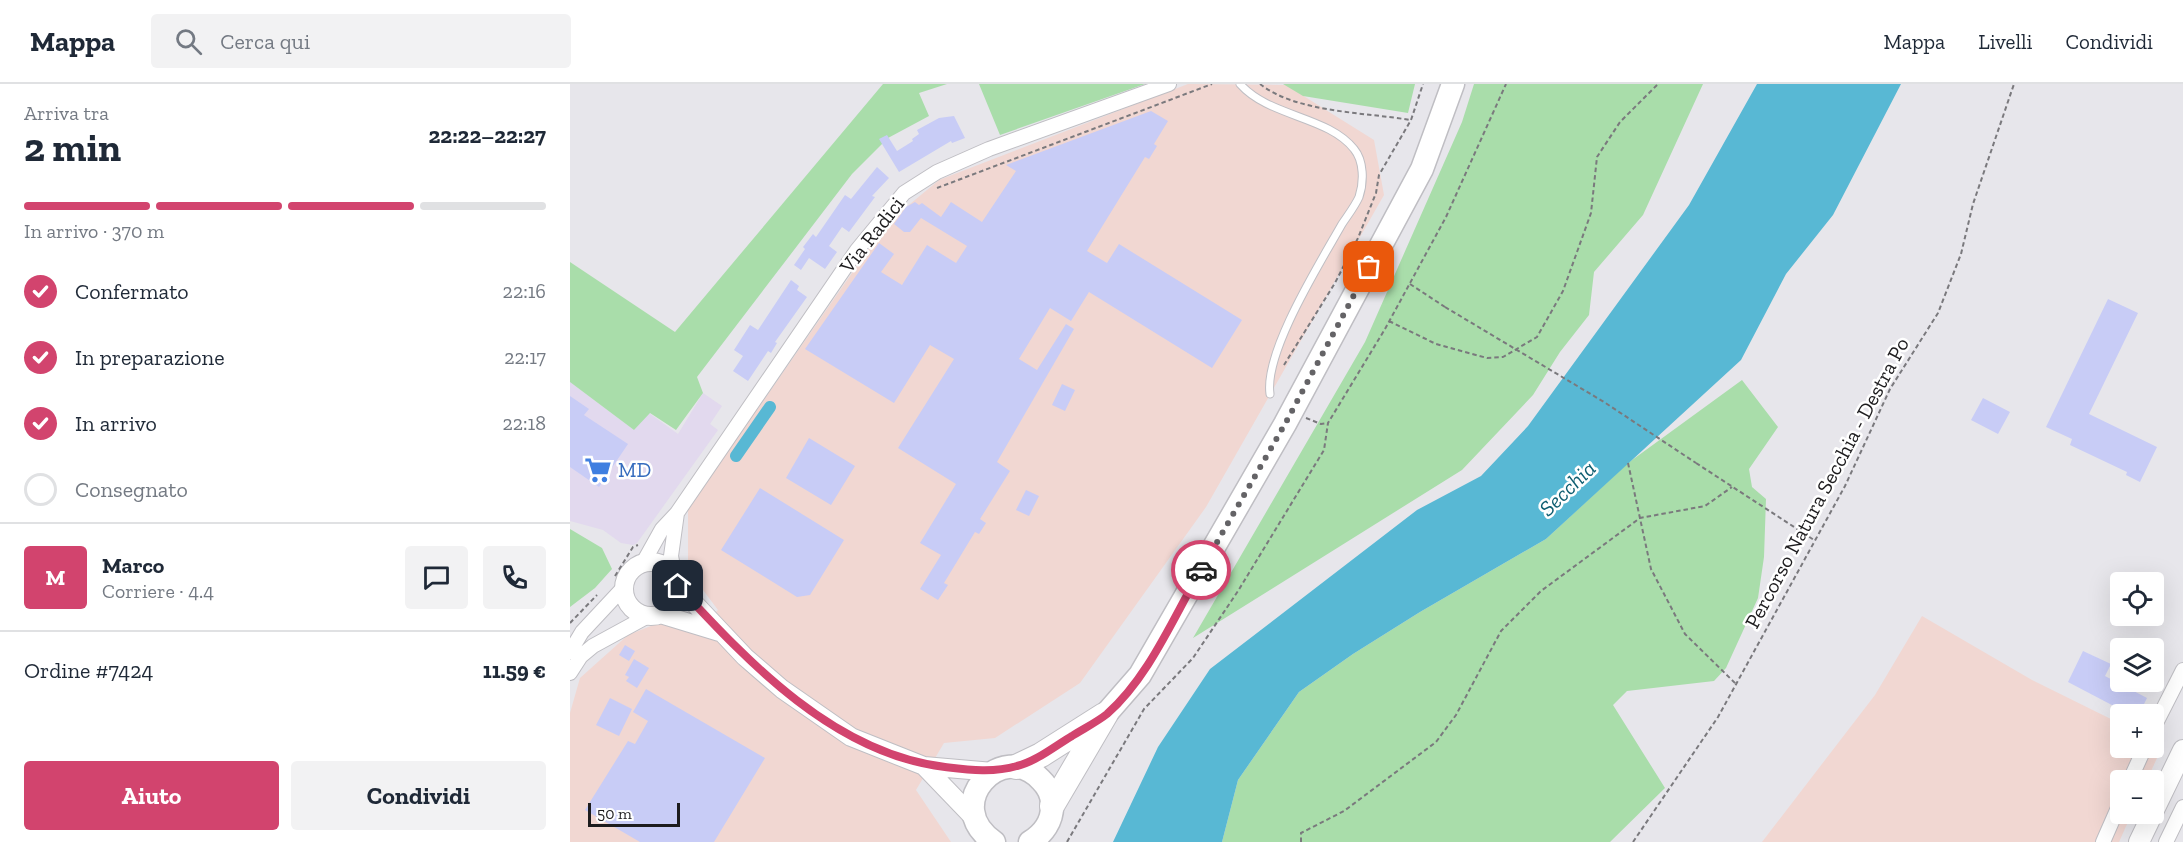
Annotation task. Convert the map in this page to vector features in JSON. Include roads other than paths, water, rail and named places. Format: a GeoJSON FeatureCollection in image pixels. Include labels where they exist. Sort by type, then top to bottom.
{"type":"FeatureCollection","features":[{"type":"Feature","properties":{"kind":"highway"},"geometry":{"type":"LineString","coordinates":[[1005,769],[1041,755],[1107,714]]}},
{"type":"Feature","properties":{"kind":"highway"},"geometry":{"type":"LineString","coordinates":[[1052,806],[1107,714]]}},
{"type":"Feature","properties":{"kind":"main road"},"geometry":{"type":"LineString","coordinates":[[1107,714],[1140,675],[1285,424],[1422,169],[1453,84]]}},
{"type":"Feature","properties":{"kind":"main road"},"geometry":{"type":"LineString","coordinates":[[2164,789],[2183,750]]}},
{"type":"Feature","properties":{"kind":"main road"},"geometry":{"type":"LineString","coordinates":[[983,834],[973,800],[975,792],[1005,769],[1028,770],[1045,784],[1052,806],[1050,820],[1043,832],[1031,842]]}},
{"type":"Feature","properties":{"kind":"main road"},"geometry":{"type":"LineString","coordinates":[[2139,842],[2147,824]]}},
{"type":"Feature","properties":{"kind":"street","name":"Via Radici"},"geometry":{"type":"LineString","coordinates":[[643,563],[662,529],[677,513],[857,250],[904,193],[937,172],[989,150],[1169,84]]}},
{"type":"Feature","properties":{"kind":"street","name":"Via Radici"},"geometry":{"type":"LineString","coordinates":[[676,581],[671,556],[677,513]]}},
{"type":"Feature","properties":{"kind":"street"},"geometry":{"type":"LineString","coordinates":[[570,652],[582,632],[630,571],[643,563],[661,564],[717,625],[719,632]]}},
{"type":"Feature","properties":{"kind":"street"},"geometry":{"type":"LineString","coordinates":[[570,673],[581,656],[593,646],[672,606],[676,581]]}},
{"type":"Feature","properties":{"kind":"street"},"geometry":{"type":"LineString","coordinates":[[618,586],[628,603],[640,614],[654,615],[719,632],[782,689],[851,737],[924,766],[1005,769]]}},
{"type":"Feature","properties":{"kind":"street"},"geometry":{"type":"LineString","coordinates":[[2164,707],[2183,670]]}},
{"type":"Feature","properties":{"kind":"street"},"geometry":{"type":"LineString","coordinates":[[924,766],[983,834]]}},
{"type":"Feature","properties":{"kind":"street"},"geometry":{"type":"LineString","coordinates":[[2166,842],[2183,807]]}},
{"type":"Feature","properties":{"kind":"street"},"geometry":{"type":"LineString","coordinates":[[2103,842],[2111,824]]}},
{"type":"Feature","properties":{"kind":"lane"},"geometry":{"type":"LineString","coordinates":[[1240,84],[1261,101],[1320,126],[1352,146],[1359,156],[1362,169],[1359,196],[1284,334],[1269,372],[1269,394]]}},
{"type":"Feature","properties":{"kind":"water","name":"Secchia"},"geometry":{"type":"Polygon","coordinates":[[[1757,84],[1901,84],[1833,215],[1786,274],[1741,360],[1546,539],[1420,612],[1353,654],[1299,692],[1238,780],[1222,842],[1113,842],[1158,747],[1210,669],[1417,510],[1481,476],[1528,426],[1689,205],[1757,84]]]}},
{"type":"Feature","properties":{"kind":"waterway"},"geometry":{"type":"LineString","coordinates":[[736,456],[770,407]]}},
{"type":"Feature","properties":{"kind":"place","name":"MD"},"geometry":{"type":"Point","coordinates":[598,470]}}]}
